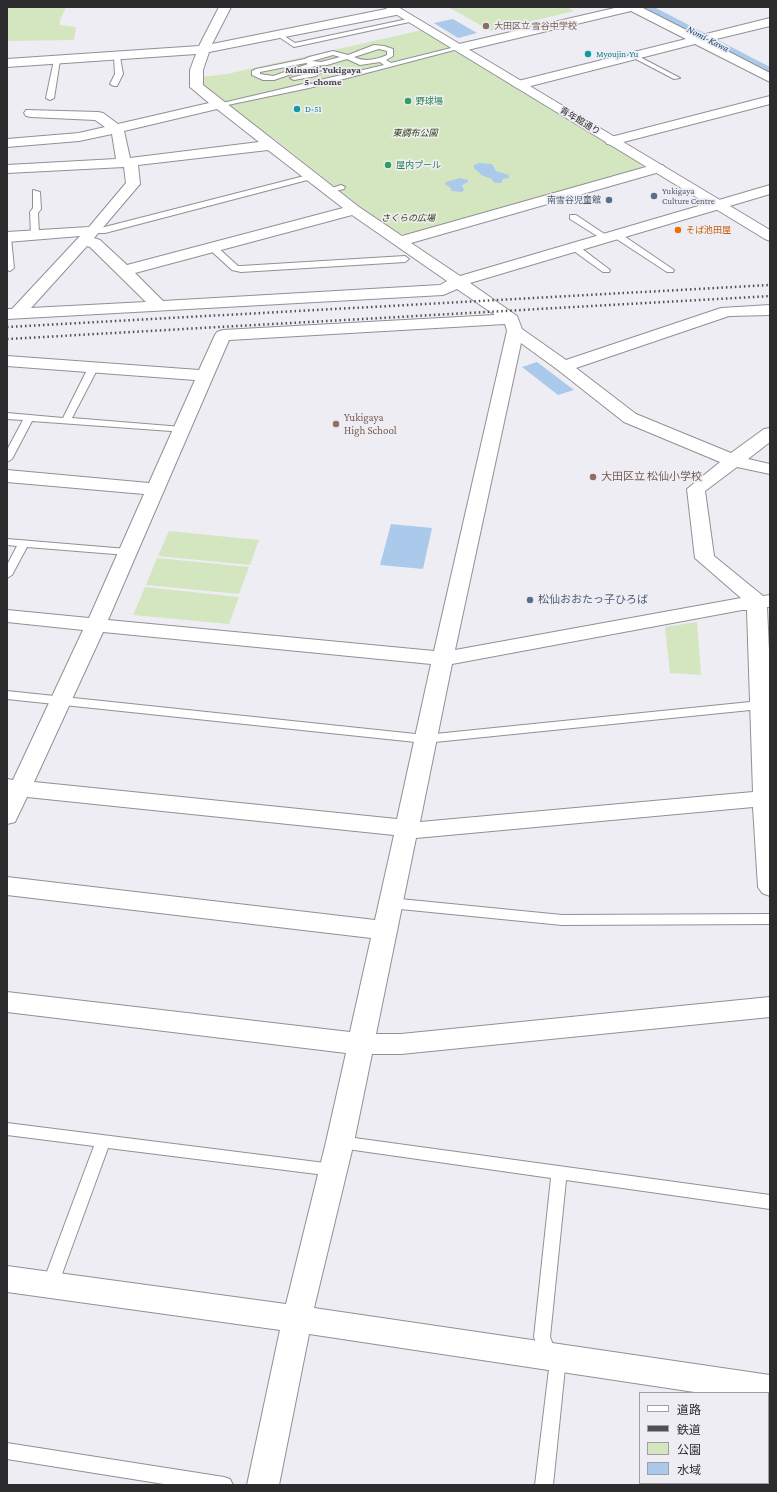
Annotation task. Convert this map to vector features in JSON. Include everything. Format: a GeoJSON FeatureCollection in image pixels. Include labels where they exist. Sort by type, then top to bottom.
{"type":"FeatureCollection","features":[{"type":"Feature","properties":{"kind":"street"},"geometry":{"type":"LineString","coordinates":[[224,7],[212,28],[204,49],[195,84],[218,105],[312,176],[335,189],[354,210],[401,241],[457,282],[630,418],[734,461],[770,469]]}},
{"type":"Feature","properties":{"kind":"street"},"geometry":{"type":"LineString","coordinates":[[459,48],[633,7],[699,36],[770,78]]}},
{"type":"Feature","properties":{"kind":"street"},"geometry":{"type":"LineString","coordinates":[[7,63],[204,49],[279,35],[393,9]]}},
{"type":"Feature","properties":{"kind":"street","name":"青年館通り"},"geometry":{"type":"LineString","coordinates":[[393,9],[770,236]]}},
{"type":"Feature","properties":{"kind":"street"},"geometry":{"type":"LineString","coordinates":[[519,85],[634,56],[699,36],[714,36],[770,22]]}},
{"type":"Feature","properties":{"kind":"street"},"geometry":{"type":"LineString","coordinates":[[714,36],[730,42]]}},
{"type":"Feature","properties":{"kind":"street"},"geometry":{"type":"LineString","coordinates":[[612,140],[770,100]]}},
{"type":"Feature","properties":{"kind":"street"},"geometry":{"type":"LineString","coordinates":[[7,143],[79,137],[218,105]]}},
{"type":"Feature","properties":{"kind":"street"},"geometry":{"type":"LineString","coordinates":[[12,314],[88,236],[133,184],[119,134],[115,128],[98,116],[31,113]]}},
{"type":"Feature","properties":{"kind":"street"},"geometry":{"type":"LineString","coordinates":[[7,169],[127,162],[272,145]]}},
{"type":"Feature","properties":{"kind":"street"},"geometry":{"type":"LineString","coordinates":[[401,241],[658,168]]}},
{"type":"Feature","properties":{"kind":"street"},"geometry":{"type":"LineString","coordinates":[[12,314],[443,290],[457,282],[770,188]]}},
{"type":"Feature","properties":{"kind":"street"},"geometry":{"type":"LineString","coordinates":[[124,272],[212,247],[354,210]]}},
{"type":"Feature","properties":{"kind":"street"},"geometry":{"type":"LineString","coordinates":[[7,238],[36,235],[88,236],[155,301],[156,306]]}},
{"type":"Feature","properties":{"kind":"street"},"geometry":{"type":"LineString","coordinates":[[564,366],[727,311],[770,310]]}},
{"type":"Feature","properties":{"kind":"street"},"geometry":{"type":"LineString","coordinates":[[7,816],[13,788],[60,701],[96,624],[223,335],[513,325]]}},
{"type":"Feature","properties":{"kind":"street"},"geometry":{"type":"LineString","coordinates":[[263,1485],[297,1319],[340,1142],[425,739],[444,659],[513,325]]}},
{"type":"Feature","properties":{"kind":"street"},"geometry":{"type":"LineString","coordinates":[[7,361],[205,376]]}},
{"type":"Feature","properties":{"kind":"street"},"geometry":{"type":"LineString","coordinates":[[763,601],[705,558],[696,489],[770,433]]}},
{"type":"Feature","properties":{"kind":"street"},"geometry":{"type":"LineString","coordinates":[[7,476],[155,489]]}},
{"type":"Feature","properties":{"kind":"street"},"geometry":{"type":"LineString","coordinates":[[7,616],[444,659],[763,601]]}},
{"type":"Feature","properties":{"kind":"street"},"geometry":{"type":"LineString","coordinates":[[763,601],[764,698],[770,887]]}},
{"type":"Feature","properties":{"kind":"street"},"geometry":{"type":"LineString","coordinates":[[13,788],[421,830],[767,798]]}},
{"type":"Feature","properties":{"kind":"street"},"geometry":{"type":"LineString","coordinates":[[7,886],[384,930]]}},
{"type":"Feature","properties":{"kind":"street"},"geometry":{"type":"LineString","coordinates":[[7,1002],[361,1044],[401,1044],[770,1007]]}},
{"type":"Feature","properties":{"kind":"street"},"geometry":{"type":"LineString","coordinates":[[7,1279],[297,1319],[770,1389]]}},
{"type":"Feature","properties":{"kind":"lane"},"geometry":{"type":"LineString","coordinates":[[279,35],[294,45],[412,20]]}},
{"type":"Feature","properties":{"kind":"lane"},"geometry":{"type":"LineString","coordinates":[[316,64],[320,73],[312,76],[301,76],[296,78],[279,76],[259,77],[256,72],[263,69],[316,64],[348,57],[359,54],[368,48],[374,47],[391,50],[390,56],[381,60],[360,63],[348,57],[334,53],[311,58],[316,64],[324,72],[336,80]]}},
{"type":"Feature","properties":{"kind":"lane"},"geometry":{"type":"LineString","coordinates":[[218,105],[336,80],[459,48]]}},
{"type":"Feature","properties":{"kind":"lane"},"geometry":{"type":"LineString","coordinates":[[114,84],[118,74],[117,56]]}},
{"type":"Feature","properties":{"kind":"lane"},"geometry":{"type":"LineString","coordinates":[[634,56],[676,78]]}},
{"type":"Feature","properties":{"kind":"lane"},"geometry":{"type":"LineString","coordinates":[[50,98],[57,60]]}},
{"type":"Feature","properties":{"kind":"lane"},"geometry":{"type":"LineString","coordinates":[[381,60],[391,66]]}},
{"type":"Feature","properties":{"kind":"lane"},"geometry":{"type":"LineString","coordinates":[[279,76],[316,64]]}},
{"type":"Feature","properties":{"kind":"lane"},"geometry":{"type":"LineString","coordinates":[[88,236],[102,231],[312,176]]}},
{"type":"Feature","properties":{"kind":"lane"},"geometry":{"type":"LineString","coordinates":[[36,192],[37,209],[34,212],[36,235]]}},
{"type":"Feature","properties":{"kind":"lane"},"geometry":{"type":"LineString","coordinates":[[574,217],[670,270]]}},
{"type":"Feature","properties":{"kind":"lane"},"geometry":{"type":"LineString","coordinates":[[7,238],[10,268]]}},
{"type":"Feature","properties":{"kind":"lane"},"geometry":{"type":"LineString","coordinates":[[212,247],[235,268],[241,269],[405,259]]}},
{"type":"Feature","properties":{"kind":"lane"},"geometry":{"type":"LineString","coordinates":[[574,247],[606,270]]}},
{"type":"Feature","properties":{"kind":"lane"},"geometry":{"type":"LineString","coordinates":[[66,421],[93,368]]}},
{"type":"Feature","properties":{"kind":"lane"},"geometry":{"type":"LineString","coordinates":[[7,416],[182,430]]}},
{"type":"Feature","properties":{"kind":"lane"},"geometry":{"type":"LineString","coordinates":[[7,459],[29,418]]}},
{"type":"Feature","properties":{"kind":"lane"},"geometry":{"type":"LineString","coordinates":[[7,542],[127,552]]}},
{"type":"Feature","properties":{"kind":"lane"},"geometry":{"type":"LineString","coordinates":[[7,575],[23,544]]}},
{"type":"Feature","properties":{"kind":"lane"},"geometry":{"type":"LineString","coordinates":[[7,695],[425,739],[764,698]]}},
{"type":"Feature","properties":{"kind":"lane"},"geometry":{"type":"LineString","coordinates":[[390,903],[562,920],[770,919]]}},
{"type":"Feature","properties":{"kind":"lane"},"geometry":{"type":"LineString","coordinates":[[7,1129],[333,1170]]}},
{"type":"Feature","properties":{"kind":"lane"},"geometry":{"type":"LineString","coordinates":[[50,1285],[103,1141]]}},
{"type":"Feature","properties":{"kind":"lane"},"geometry":{"type":"LineString","coordinates":[[340,1142],[770,1202]]}},
{"type":"Feature","properties":{"kind":"lane"},"geometry":{"type":"LineString","coordinates":[[544,1485],[557,1368],[549,1356],[542,1337],[560,1173]]}},
{"type":"Feature","properties":{"kind":"lane"},"geometry":{"type":"LineString","coordinates":[[7,1451],[224,1485]]}},
{"type":"Feature","properties":{"kind":"green space"},"geometry":{"type":"Polygon","coordinates":[[[7,7],[66,7],[60,20],[60,25],[76,27],[74,40],[7,41],[7,7]]]}},
{"type":"Feature","properties":{"kind":"green space"},"geometry":{"type":"Polygon","coordinates":[[[448,7],[567,7],[574,11],[491,31],[448,7]]]}},
{"type":"Feature","properties":{"kind":"green space","name":"東調布公園"},"geometry":{"type":"Polygon","coordinates":[[[422,30],[643,164],[641,169],[407,234],[393,233],[276,140],[200,88],[201,77],[227,74],[422,30]]]}},
{"type":"Feature","properties":{"kind":"green space"},"geometry":{"type":"Polygon","coordinates":[[[169,531],[259,540],[250,565],[158,556],[169,531]]]}},
{"type":"Feature","properties":{"kind":"green space"},"geometry":{"type":"Polygon","coordinates":[[[157,558],[249,567],[239,594],[146,585],[157,558]]]}},
{"type":"Feature","properties":{"kind":"green space"},"geometry":{"type":"Polygon","coordinates":[[[145,587],[239,597],[229,624],[133,615],[145,587]]]}},
{"type":"Feature","properties":{"kind":"green space"},"geometry":{"type":"Polygon","coordinates":[[[697,622],[701,675],[670,673],[665,627],[697,622]]]}},
{"type":"Feature","properties":{"kind":"water","name":"Nomi-Kawa"},"geometry":{"type":"Polygon","coordinates":[[[636,7],[654,7],[770,67],[770,76],[636,7]]]}},
{"type":"Feature","properties":{"kind":"water"},"geometry":{"type":"Polygon","coordinates":[[[453,19],[477,33],[458,38],[434,23],[453,19]]]}},
{"type":"Feature","properties":{"kind":"water"},"geometry":{"type":"Polygon","coordinates":[[[479,163],[492,164],[496,171],[509,175],[509,178],[503,179],[501,183],[495,183],[492,179],[483,176],[474,168],[474,165],[479,163]]]}},
{"type":"Feature","properties":{"kind":"water"},"geometry":{"type":"Polygon","coordinates":[[[460,178],[468,180],[468,182],[462,185],[464,190],[462,192],[451,191],[451,188],[445,184],[446,182],[460,178]]]}},
{"type":"Feature","properties":{"kind":"water"},"geometry":{"type":"Polygon","coordinates":[[[537,362],[574,390],[558,395],[522,367],[537,362]]]}},
{"type":"Feature","properties":{"kind":"water"},"geometry":{"type":"Polygon","coordinates":[[[391,524],[432,528],[423,569],[380,565],[391,524]]]}},
{"type":"Feature","properties":{"kind":"railway"},"geometry":{"type":"LineString","coordinates":[[7,327],[770,285]]}},
{"type":"Feature","properties":{"kind":"railway"},"geometry":{"type":"LineString","coordinates":[[7,339],[770,296]]}},
{"type":"Feature","properties":{"kind":"place","name":"大田区立 雪谷中学校"},"geometry":{"type":"Point","coordinates":[486,26]}},
{"type":"Feature","properties":{"kind":"place","name":"Myoujin-Yu"},"geometry":{"type":"Point","coordinates":[588,54]}},
{"type":"Feature","properties":{"kind":"place","name":"野球場"},"geometry":{"type":"Point","coordinates":[408,101]}},
{"type":"Feature","properties":{"kind":"place","name":"D-51"},"geometry":{"type":"Point","coordinates":[297,109]}},
{"type":"Feature","properties":{"kind":"place","name":"屋内プール"},"geometry":{"type":"Point","coordinates":[388,165]}},
{"type":"Feature","properties":{"kind":"place","name":"Yukigaya Culture Centre"},"geometry":{"type":"Point","coordinates":[654,196]}},
{"type":"Feature","properties":{"kind":"place","name":"南雪谷児童館"},"geometry":{"type":"Point","coordinates":[609,200]}},
{"type":"Feature","properties":{"kind":"place","name":"そば池田屋"},"geometry":{"type":"Point","coordinates":[678,230]}},
{"type":"Feature","properties":{"kind":"place","name":"Yukigaya High School"},"geometry":{"type":"Point","coordinates":[336,424]}},
{"type":"Feature","properties":{"kind":"place","name":"大田区立 松仙小学校"},"geometry":{"type":"Point","coordinates":[593,477]}},
{"type":"Feature","properties":{"kind":"place","name":"松仙おおたっ子ひろば"},"geometry":{"type":"Point","coordinates":[530,600]}},
{"type":"Feature","properties":{"kind":"district","name":"Minami-Yukigaya 5-chome"},"geometry":{"type":"Point","coordinates":[323,76]}},
{"type":"Feature","properties":{"kind":"park label","name":"さくらの広場"},"geometry":{"type":"Point","coordinates":[408,218]}}]}
